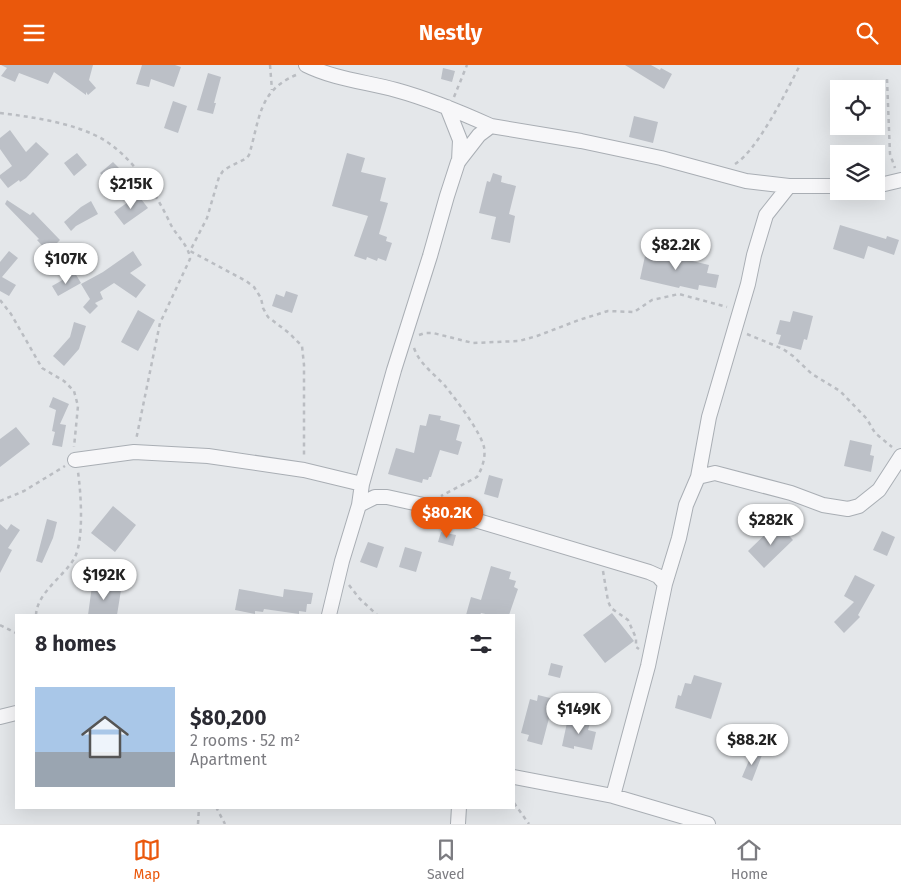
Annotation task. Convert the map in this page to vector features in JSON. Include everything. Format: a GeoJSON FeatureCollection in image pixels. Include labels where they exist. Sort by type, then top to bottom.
{"type":"FeatureCollection","features":[{"type":"Feature","properties":{"kind":"street"},"geometry":{"type":"LineString","coordinates":[[307,66],[448,107],[491,126],[581,141],[661,158],[746,181],[789,186],[830,186]]}},
{"type":"Feature","properties":{"kind":"street"},"geometry":{"type":"LineString","coordinates":[[329,614],[339,572],[359,505],[363,480],[409,334],[458,162],[460,140],[448,107]]}},
{"type":"Feature","properties":{"kind":"street"},"geometry":{"type":"LineString","coordinates":[[458,162],[479,135],[491,126]]}},
{"type":"Feature","properties":{"kind":"street"},"geometry":{"type":"LineString","coordinates":[[885,182],[899,177]]}},
{"type":"Feature","properties":{"kind":"street"},"geometry":{"type":"LineString","coordinates":[[613,797],[650,657],[665,584],[679,538],[686,505],[698,477],[709,417],[741,311],[754,255],[766,215],[789,186]]}},
{"type":"Feature","properties":{"kind":"street"},"geometry":{"type":"LineString","coordinates":[[75,460],[134,452],[208,456],[363,480],[382,497]]}},
{"type":"Feature","properties":{"kind":"street"},"geometry":{"type":"LineString","coordinates":[[698,477],[714,473],[791,493],[824,505],[848,509],[859,507],[879,490],[898,453]]}},
{"type":"Feature","properties":{"kind":"street"},"geometry":{"type":"LineString","coordinates":[[359,505],[375,497],[382,497],[428,506],[649,571],[658,576],[665,584]]}},
{"type":"Feature","properties":{"kind":"street"},"geometry":{"type":"LineString","coordinates":[[0,717],[15,713]]}},
{"type":"Feature","properties":{"kind":"street"},"geometry":{"type":"LineString","coordinates":[[515,777],[613,797],[708,824]]}},
{"type":"Feature","properties":{"kind":"street"},"geometry":{"type":"LineString","coordinates":[[458,824],[459,809]]}},
{"type":"Feature","properties":{"kind":"path"},"geometry":{"type":"LineString","coordinates":[[270,65],[272,90]]}},
{"type":"Feature","properties":{"kind":"path"},"geometry":{"type":"LineString","coordinates":[[448,107],[466,65]]}},
{"type":"Feature","properties":{"kind":"path"},"geometry":{"type":"LineString","coordinates":[[719,174],[739,161],[754,144],[800,65]]}},
{"type":"Feature","properties":{"kind":"path"},"geometry":{"type":"LineString","coordinates":[[134,452],[160,323],[190,259],[190,251],[207,218],[219,177],[223,171],[247,158],[249,155],[258,119],[272,90],[280,83],[304,71],[307,66]]}},
{"type":"Feature","properties":{"kind":"path"},"geometry":{"type":"LineString","coordinates":[[887,79],[890,154],[899,177]]}},
{"type":"Feature","properties":{"kind":"path"},"geometry":{"type":"LineString","coordinates":[[0,113],[41,120],[89,132],[117,150],[146,183],[166,214],[176,235],[190,251],[254,287],[261,298],[263,308],[268,317],[302,346],[304,365],[304,470]]}},
{"type":"Feature","properties":{"kind":"path"},"geometry":{"type":"LineString","coordinates":[[428,506],[437,498],[477,477],[484,458],[484,448],[474,427],[446,387],[416,354],[409,334],[425,333],[450,336],[473,343],[519,341],[608,311],[634,312],[652,299],[679,294],[741,311]]}},
{"type":"Feature","properties":{"kind":"path"},"geometry":{"type":"LineString","coordinates":[[0,300],[11,314],[42,368],[64,381],[74,391],[78,406],[75,438],[75,460],[78,473],[81,514],[78,548],[74,559],[50,587],[36,609],[36,614]]}},
{"type":"Feature","properties":{"kind":"path"},"geometry":{"type":"LineString","coordinates":[[735,330],[769,343],[793,355],[812,374],[840,391],[867,419],[875,433],[898,453]]}},
{"type":"Feature","properties":{"kind":"path"},"geometry":{"type":"LineString","coordinates":[[0,501],[24,491],[75,460]]}},
{"type":"Feature","properties":{"kind":"path"},"geometry":{"type":"LineString","coordinates":[[602,558],[610,608],[628,620],[636,637],[636,647],[650,657]]}},
{"type":"Feature","properties":{"kind":"path"},"geometry":{"type":"LineString","coordinates":[[339,572],[376,614]]}},
{"type":"Feature","properties":{"kind":"path"},"geometry":{"type":"LineString","coordinates":[[0,625],[15,632]]}},
{"type":"Feature","properties":{"kind":"path"},"geometry":{"type":"LineString","coordinates":[[515,804],[529,824]]}},
{"type":"Feature","properties":{"kind":"path"},"geometry":{"type":"LineString","coordinates":[[198,824],[199,809]]}},
{"type":"Feature","properties":{"kind":"path"},"geometry":{"type":"LineString","coordinates":[[217,809],[225,824]]}},
{"type":"Feature","properties":{"kind":"building"},"geometry":{"type":"Polygon","coordinates":[[[1,65],[93,65],[89,80],[96,88],[88,95],[86,92],[86,95],[54,72],[48,84],[19,73],[15,82],[1,76],[7,68],[1,65]]]}},
{"type":"Feature","properties":{"kind":"building"},"geometry":{"type":"Polygon","coordinates":[[[142,65],[175,65],[181,67],[174,87],[151,79],[149,87],[136,84],[142,65]]]}},
{"type":"Feature","properties":{"kind":"building"},"geometry":{"type":"Polygon","coordinates":[[[625,65],[651,65],[672,74],[664,89],[625,65]]]}},
{"type":"Feature","properties":{"kind":"building"},"geometry":{"type":"Polygon","coordinates":[[[443,68],[455,71],[452,82],[441,79],[443,68]]]}},
{"type":"Feature","properties":{"kind":"building"},"geometry":{"type":"Polygon","coordinates":[[[208,73],[221,77],[213,114],[197,110],[208,73]]]}},
{"type":"Feature","properties":{"kind":"building"},"geometry":{"type":"Polygon","coordinates":[[[173,101],[187,106],[178,133],[164,128],[173,101]]]}},
{"type":"Feature","properties":{"kind":"building"},"geometry":{"type":"Polygon","coordinates":[[[634,116],[658,122],[653,143],[629,137],[634,116]]]}},
{"type":"Feature","properties":{"kind":"building"},"geometry":{"type":"Polygon","coordinates":[[[10,130],[26,152],[36,142],[49,154],[26,178],[20,182],[19,180],[8,188],[0,178],[0,175],[12,166],[0,149],[0,138],[10,130]]]}},
{"type":"Feature","properties":{"kind":"building"},"geometry":{"type":"Polygon","coordinates":[[[77,153],[87,165],[74,176],[64,163],[77,153]]]}},
{"type":"Feature","properties":{"kind":"building"},"geometry":{"type":"Polygon","coordinates":[[[347,153],[365,158],[361,172],[386,178],[380,201],[388,203],[379,234],[387,237],[386,241],[392,243],[386,261],[378,258],[377,261],[367,257],[366,260],[354,256],[368,216],[332,206],[347,153]]]}},
{"type":"Feature","properties":{"kind":"building"},"geometry":{"type":"Polygon","coordinates":[[[113,162],[122,171],[109,183],[100,173],[113,162]]]}},
{"type":"Feature","properties":{"kind":"building"},"geometry":{"type":"Polygon","coordinates":[[[493,173],[502,176],[501,182],[516,186],[509,214],[515,216],[510,243],[491,239],[496,217],[479,213],[487,181],[490,182],[493,173]]]}},
{"type":"Feature","properties":{"kind":"building"},"geometry":{"type":"Polygon","coordinates":[[[138,195],[148,208],[124,225],[114,212],[138,195]]]}},
{"type":"Feature","properties":{"kind":"building"},"geometry":{"type":"Polygon","coordinates":[[[7,200],[30,215],[33,212],[60,240],[48,252],[37,240],[39,239],[5,204],[7,200]]]}},
{"type":"Feature","properties":{"kind":"building"},"geometry":{"type":"Polygon","coordinates":[[[91,201],[98,214],[76,226],[71,231],[64,222],[91,201]]]}},
{"type":"Feature","properties":{"kind":"building"},"geometry":{"type":"Polygon","coordinates":[[[840,225],[886,239],[887,236],[899,240],[894,255],[868,246],[864,259],[833,249],[840,225]]]}},
{"type":"Feature","properties":{"kind":"building"},"geometry":{"type":"Polygon","coordinates":[[[647,247],[677,254],[676,257],[709,265],[707,273],[719,275],[716,288],[699,285],[698,290],[680,286],[679,288],[640,279],[647,247]]]}},
{"type":"Feature","properties":{"kind":"building"},"geometry":{"type":"Polygon","coordinates":[[[9,251],[18,258],[2,277],[16,285],[9,296],[0,291],[0,262],[9,251]]]}},
{"type":"Feature","properties":{"kind":"building"},"geometry":{"type":"Polygon","coordinates":[[[133,251],[142,265],[130,273],[146,285],[136,298],[114,283],[100,292],[103,299],[95,303],[98,306],[90,314],[83,307],[90,299],[81,284],[103,272],[133,251]]]}},
{"type":"Feature","properties":{"kind":"building"},"geometry":{"type":"Polygon","coordinates":[[[75,273],[81,283],[58,296],[52,286],[75,273]]]}},
{"type":"Feature","properties":{"kind":"building"},"geometry":{"type":"Polygon","coordinates":[[[286,291],[298,295],[292,313],[272,306],[276,294],[284,297],[286,291]]]}},
{"type":"Feature","properties":{"kind":"building"},"geometry":{"type":"Polygon","coordinates":[[[138,310],[155,320],[138,351],[121,342],[138,310]]]}},
{"type":"Feature","properties":{"kind":"building"},"geometry":{"type":"Polygon","coordinates":[[[793,311],[813,316],[807,340],[804,339],[801,350],[778,344],[781,335],[776,334],[780,320],[790,322],[793,311]]]}},
{"type":"Feature","properties":{"kind":"building"},"geometry":{"type":"Polygon","coordinates":[[[74,322],[86,326],[79,349],[64,366],[53,356],[70,337],[74,322]]]}},
{"type":"Feature","properties":{"kind":"building"},"geometry":{"type":"Polygon","coordinates":[[[53,397],[69,404],[60,424],[66,425],[62,447],[52,445],[55,432],[52,431],[56,410],[49,407],[53,397]]]}},
{"type":"Feature","properties":{"kind":"building"},"geometry":{"type":"Polygon","coordinates":[[[429,414],[441,416],[440,420],[460,425],[456,440],[462,442],[458,455],[440,450],[431,477],[428,480],[423,479],[422,483],[388,474],[396,448],[414,453],[420,425],[426,426],[429,414]]]}},
{"type":"Feature","properties":{"kind":"building"},"geometry":{"type":"Polygon","coordinates":[[[16,427],[30,444],[0,467],[0,439],[16,427]]]}},
{"type":"Feature","properties":{"kind":"building"},"geometry":{"type":"Polygon","coordinates":[[[850,440],[872,445],[870,455],[874,456],[871,472],[844,466],[850,440]]]}},
{"type":"Feature","properties":{"kind":"building"},"geometry":{"type":"Polygon","coordinates":[[[489,475],[503,479],[498,498],[484,494],[489,475]]]}},
{"type":"Feature","properties":{"kind":"building"},"geometry":{"type":"Polygon","coordinates":[[[113,506],[136,525],[115,552],[91,533],[113,506]]]}},
{"type":"Feature","properties":{"kind":"building"},"geometry":{"type":"Polygon","coordinates":[[[47,519],[57,522],[53,538],[42,563],[36,561],[47,519]]]}},
{"type":"Feature","properties":{"kind":"building"},"geometry":{"type":"Polygon","coordinates":[[[777,523],[793,540],[764,568],[748,551],[777,523]]]}},
{"type":"Feature","properties":{"kind":"building"},"geometry":{"type":"Polygon","coordinates":[[[0,524],[7,530],[11,524],[20,530],[8,548],[12,550],[0,573],[0,524]]]}},
{"type":"Feature","properties":{"kind":"building"},"geometry":{"type":"Polygon","coordinates":[[[882,531],[895,537],[887,556],[873,550],[882,531]]]}},
{"type":"Feature","properties":{"kind":"building"},"geometry":{"type":"Polygon","coordinates":[[[441,532],[456,535],[453,546],[438,542],[441,532]]]}},
{"type":"Feature","properties":{"kind":"building"},"geometry":{"type":"Polygon","coordinates":[[[368,542],[384,547],[377,568],[360,562],[368,542]]]}},
{"type":"Feature","properties":{"kind":"building"},"geometry":{"type":"Polygon","coordinates":[[[405,547],[422,552],[416,572],[399,567],[405,547]]]}},
{"type":"Feature","properties":{"kind":"building"},"geometry":{"type":"Polygon","coordinates":[[[491,566],[511,572],[509,579],[516,581],[514,587],[518,589],[509,614],[466,614],[471,597],[481,600],[491,566]]]}},
{"type":"Feature","properties":{"kind":"building"},"geometry":{"type":"Polygon","coordinates":[[[855,575],[875,585],[858,615],[860,617],[844,633],[834,622],[854,602],[844,596],[855,575]]]}},
{"type":"Feature","properties":{"kind":"building"},"geometry":{"type":"Polygon","coordinates":[[[92,586],[121,590],[117,614],[88,614],[92,586]]]}},
{"type":"Feature","properties":{"kind":"building"},"geometry":{"type":"Polygon","coordinates":[[[239,589],[283,597],[284,589],[313,593],[311,604],[307,604],[306,612],[299,611],[299,614],[264,609],[263,612],[255,611],[255,614],[235,610],[239,589]]]}},
{"type":"Feature","properties":{"kind":"building"},"geometry":{"type":"Polygon","coordinates":[[[612,613],[634,641],[605,663],[583,635],[612,613]]]}},
{"type":"Feature","properties":{"kind":"building"},"geometry":{"type":"Polygon","coordinates":[[[551,663],[563,666],[560,678],[548,675],[551,663]]]}},
{"type":"Feature","properties":{"kind":"building"},"geometry":{"type":"Polygon","coordinates":[[[694,675],[722,683],[711,719],[675,708],[678,695],[681,696],[685,683],[691,684],[694,675]]]}},
{"type":"Feature","properties":{"kind":"building"},"geometry":{"type":"Polygon","coordinates":[[[538,695],[554,699],[542,745],[527,741],[529,735],[521,733],[530,699],[537,701],[538,695]]]}},
{"type":"Feature","properties":{"kind":"building"},"geometry":{"type":"Polygon","coordinates":[[[568,718],[590,723],[588,730],[596,732],[592,750],[574,746],[574,749],[562,746],[568,718]]]}},
{"type":"Feature","properties":{"kind":"building"},"geometry":{"type":"Polygon","coordinates":[[[753,751],[762,755],[752,781],[742,777],[753,751]]]}}]}
